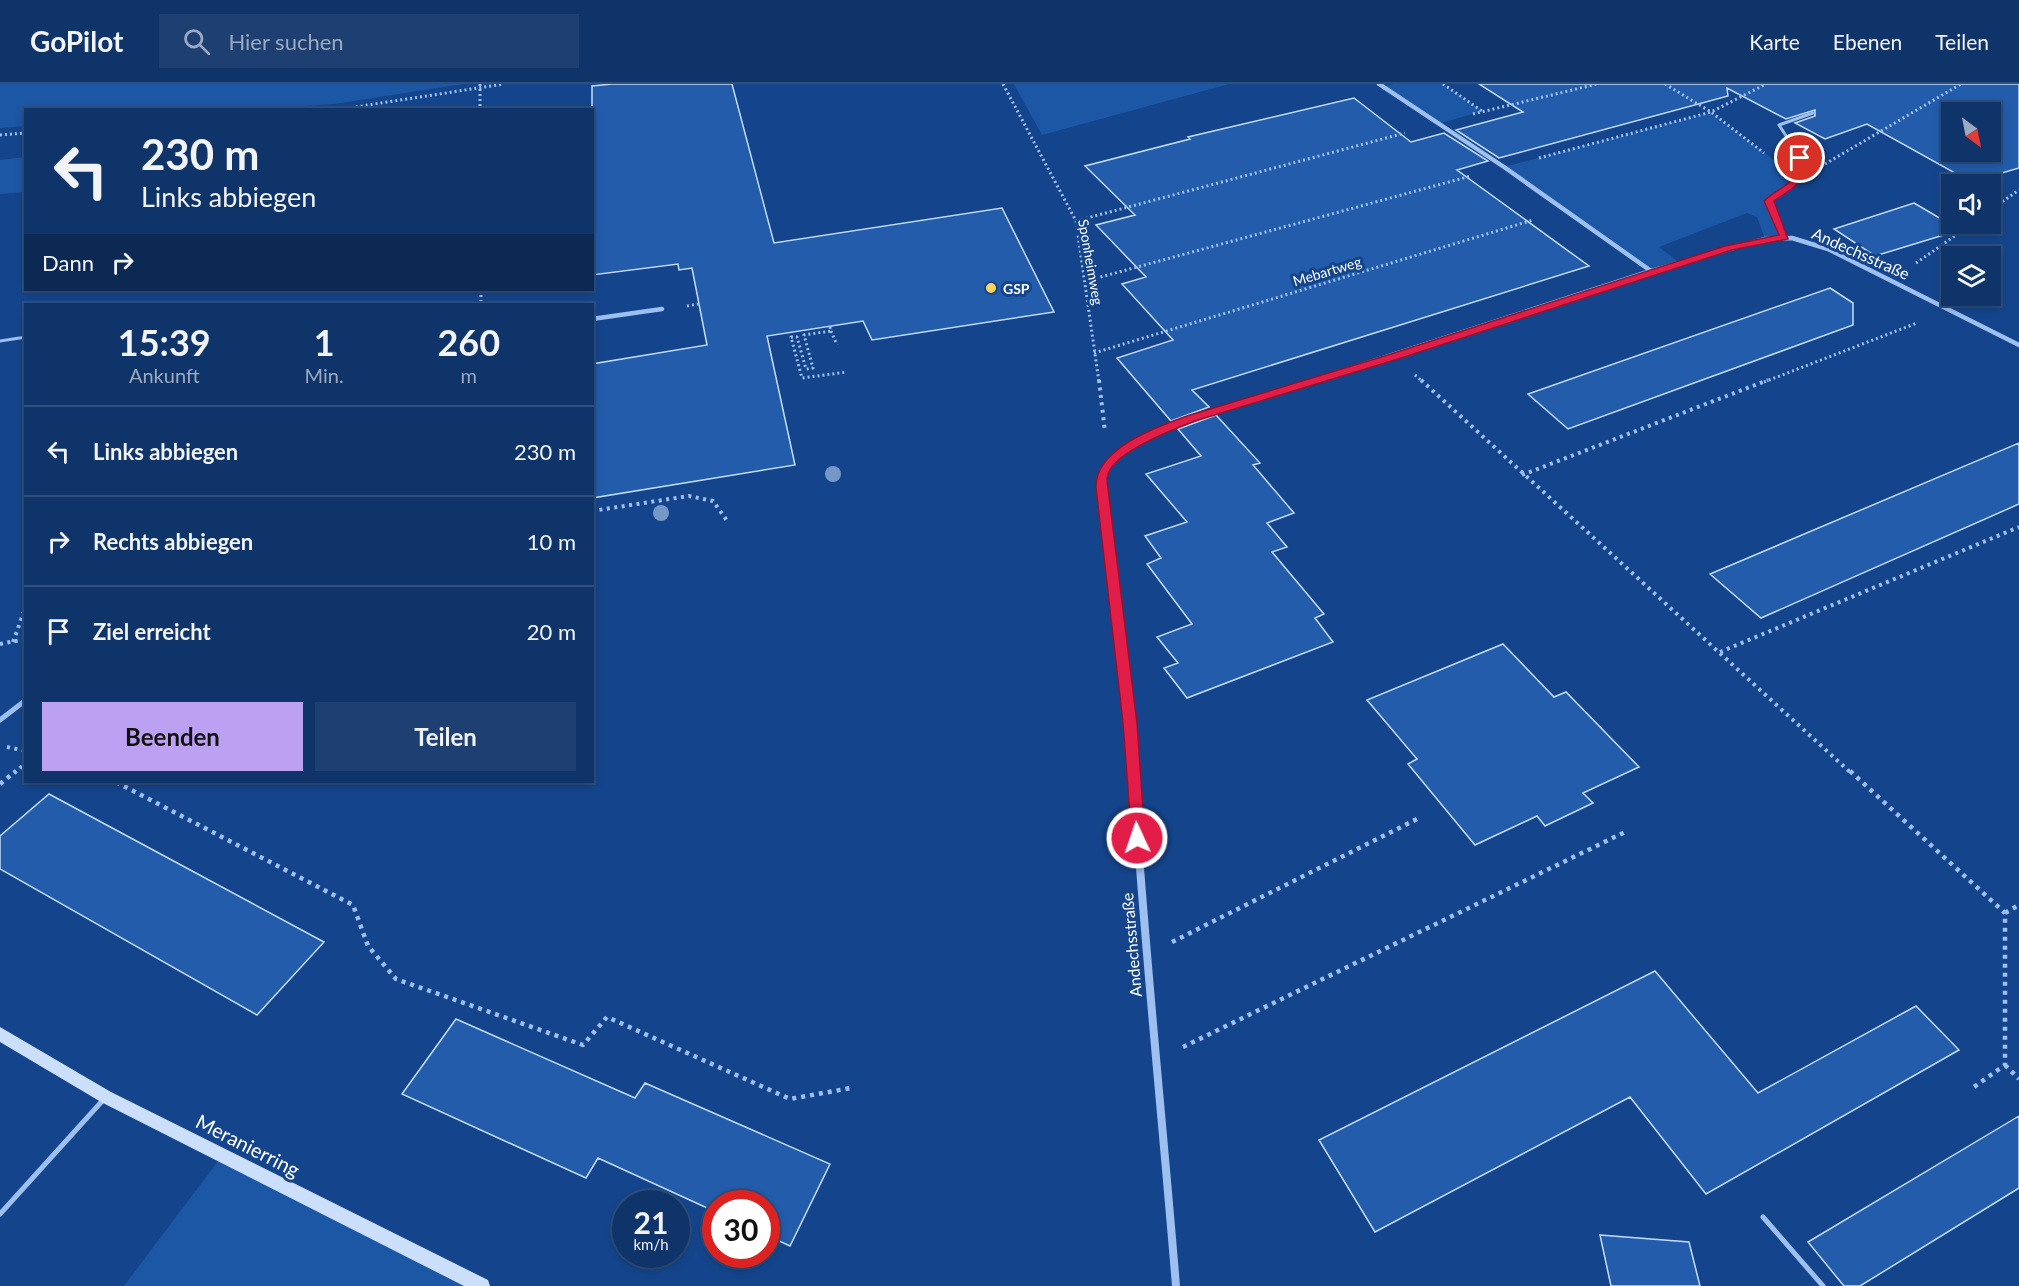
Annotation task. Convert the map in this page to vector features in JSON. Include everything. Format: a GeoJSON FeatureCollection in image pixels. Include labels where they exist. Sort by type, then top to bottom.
{"type":"FeatureCollection","features":[{"type":"Feature","properties":{"kind":"street"},"geometry":{"type":"LineString","coordinates":[[1379,84],[1504,167],[1652,272]]}},
{"type":"Feature","properties":{"kind":"street","name":"Andechsstraße"},"geometry":{"type":"LineString","coordinates":[[1176,1286],[1157,1059],[1144,956],[1130,723],[1101,477],[1105,468],[1114,458],[1138,441],[1170,426],[1728,248],[1765,239],[1785,237],[1828,249],[2019,345]]}},
{"type":"Feature","properties":{"kind":"street"},"geometry":{"type":"LineString","coordinates":[[594,320],[662,309]]}},
{"type":"Feature","properties":{"kind":"street"},"geometry":{"type":"LineString","coordinates":[[0,720],[24,702]]}},
{"type":"Feature","properties":{"kind":"street","name":"Meranierring"},"geometry":{"type":"LineString","coordinates":[[0,1034],[106,1097],[482,1286]]}},
{"type":"Feature","properties":{"kind":"lane"},"geometry":{"type":"LineString","coordinates":[[1785,237],[1769,201],[1799,179],[1803,170],[1800,158],[1779,125],[1813,113]]}},
{"type":"Feature","properties":{"kind":"lane"},"geometry":{"type":"LineString","coordinates":[[0,341],[24,338]]}},
{"type":"Feature","properties":{"kind":"lane"},"geometry":{"type":"LineString","coordinates":[[0,1214],[106,1097]]}},
{"type":"Feature","properties":{"kind":"lane"},"geometry":{"type":"LineString","coordinates":[[1763,1217],[1823,1286]]}},
{"type":"Feature","properties":{"kind":"path"},"geometry":{"type":"LineString","coordinates":[[348,108],[504,84]]}},
{"type":"Feature","properties":{"kind":"path","name":"Sponheimweg"},"geometry":{"type":"LineString","coordinates":[[1003,84],[1076,221],[1106,435],[1114,458]]}},
{"type":"Feature","properties":{"kind":"path"},"geometry":{"type":"LineString","coordinates":[[1443,84],[1483,111]]}},
{"type":"Feature","properties":{"kind":"path"},"geometry":{"type":"LineString","coordinates":[[1076,221],[1483,111],[1597,84]]}},
{"type":"Feature","properties":{"kind":"path"},"geometry":{"type":"LineString","coordinates":[[1665,84],[1711,112],[1799,179],[1961,84]]}},
{"type":"Feature","properties":{"kind":"path"},"geometry":{"type":"LineString","coordinates":[[1086,281],[1711,112],[1766,84]]}},
{"type":"Feature","properties":{"kind":"path"},"geometry":{"type":"LineString","coordinates":[[480,86],[480,108]]}},
{"type":"Feature","properties":{"kind":"path"},"geometry":{"type":"LineString","coordinates":[[0,135],[24,133]]}},
{"type":"Feature","properties":{"kind":"path"},"geometry":{"type":"LineString","coordinates":[[2001,202],[2019,190]]}},
{"type":"Feature","properties":{"kind":"path","name":"Mebartweg"},"geometry":{"type":"LineString","coordinates":[[1094,352],[1566,210]]}},
{"type":"Feature","properties":{"kind":"path"},"geometry":{"type":"LineString","coordinates":[[1891,280],[1957,234]]}},
{"type":"Feature","properties":{"kind":"path"},"geometry":{"type":"LineString","coordinates":[[1522,475],[1952,310]]}},
{"type":"Feature","properties":{"kind":"path"},"geometry":{"type":"LineString","coordinates":[[837,345],[830,329],[804,335],[813,368],[806,369],[797,337],[791,337],[802,378],[847,372]]}},
{"type":"Feature","properties":{"kind":"path"},"geometry":{"type":"LineString","coordinates":[[1395,356],[1522,475],[1720,652],[2005,913],[2005,1065],[2019,1079]]}},
{"type":"Feature","properties":{"kind":"path"},"geometry":{"type":"LineString","coordinates":[[594,511],[689,496],[713,501],[728,522]]}},
{"type":"Feature","properties":{"kind":"path"},"geometry":{"type":"LineString","coordinates":[[1720,652],[2019,527]]}},
{"type":"Feature","properties":{"kind":"path"},"geometry":{"type":"LineString","coordinates":[[13,642],[24,612]]}},
{"type":"Feature","properties":{"kind":"path"},"geometry":{"type":"LineString","coordinates":[[0,644],[24,639]]}},
{"type":"Feature","properties":{"kind":"path"},"geometry":{"type":"LineString","coordinates":[[0,745],[24,751]]}},
{"type":"Feature","properties":{"kind":"path"},"geometry":{"type":"LineString","coordinates":[[0,784],[24,765]]}},
{"type":"Feature","properties":{"kind":"path"},"geometry":{"type":"LineString","coordinates":[[118,783],[353,905],[368,946],[396,979],[583,1045],[607,1017],[790,1099],[851,1088]]}},
{"type":"Feature","properties":{"kind":"path"},"geometry":{"type":"LineString","coordinates":[[1144,956],[1421,817]]}},
{"type":"Feature","properties":{"kind":"path"},"geometry":{"type":"LineString","coordinates":[[1157,1059],[1624,832]]}},
{"type":"Feature","properties":{"kind":"path"},"geometry":{"type":"LineString","coordinates":[[2005,913],[2019,905]]}},
{"type":"Feature","properties":{"kind":"path"},"geometry":{"type":"LineString","coordinates":[[1971,1089],[2005,1065]]}},
{"type":"Feature","properties":{"kind":"shaded area"},"geometry":{"type":"Polygon","coordinates":[[[0,84],[463,84],[334,104],[275,108],[24,108],[24,126],[0,128],[0,84]]]}},
{"type":"Feature","properties":{"kind":"shaded area"},"geometry":{"type":"Polygon","coordinates":[[[1014,84],[1229,84],[1042,135],[1014,84]]]}},
{"type":"Feature","properties":{"kind":"shaded area"},"geometry":{"type":"Polygon","coordinates":[[[1394,84],[1443,84],[1483,111],[1438,124],[1383,87],[1394,84]]]}},
{"type":"Feature","properties":{"kind":"shaded area"},"geometry":{"type":"Polygon","coordinates":[[[1711,112],[1799,179],[1769,201],[1785,237],[1765,239],[1757,217],[1747,213],[1659,247],[1680,263],[1651,271],[1504,167],[1711,112]]]}},
{"type":"Feature","properties":{"kind":"shaded area"},"geometry":{"type":"Polygon","coordinates":[[[24,157],[24,192],[0,194],[0,160],[24,157]]]}},
{"type":"Feature","properties":{"kind":"shaded area"},"geometry":{"type":"Polygon","coordinates":[[[222,1156],[482,1286],[124,1286],[222,1156]]]}},
{"type":"Feature","properties":{"kind":"building","name":"GSP"},"geometry":{"type":"Polygon","coordinates":[[[732,84],[774,243],[1002,208],[1054,312],[872,340],[863,321],[767,336],[795,465],[594,498],[594,364],[707,345],[692,268],[679,270],[678,264],[594,275],[592,86],[732,84]]]}},
{"type":"Feature","properties":{"kind":"building"},"geometry":{"type":"Polygon","coordinates":[[[1479,84],[2019,84],[2019,168],[1998,174],[1957,174],[1867,124],[1825,139],[1795,123],[1815,116],[1815,110],[1786,119],[1727,88],[1728,96],[1499,158],[1456,130],[1523,112],[1479,84]]]}},
{"type":"Feature","properties":{"kind":"building"},"geometry":{"type":"Polygon","coordinates":[[[1354,98],[1411,142],[1444,133],[1488,161],[1457,170],[1589,266],[1192,390],[1209,407],[1171,421],[1117,358],[1173,340],[1122,284],[1146,277],[1096,225],[1135,215],[1085,166],[1190,139],[1188,137],[1354,98]]]}},
{"type":"Feature","properties":{"kind":"building"},"geometry":{"type":"Polygon","coordinates":[[[1914,203],[1941,219],[1941,234],[1947,234],[1875,256],[1834,229],[1914,203]]]}},
{"type":"Feature","properties":{"kind":"building"},"geometry":{"type":"Polygon","coordinates":[[[1830,288],[1853,303],[1853,325],[1568,429],[1528,394],[1830,288]]]}},
{"type":"Feature","properties":{"kind":"building"},"geometry":{"type":"Polygon","coordinates":[[[1216,415],[1260,463],[1253,465],[1294,513],[1267,523],[1287,547],[1272,552],[1324,614],[1315,618],[1333,642],[1187,698],[1164,668],[1178,663],[1157,637],[1192,624],[1147,564],[1161,558],[1145,536],[1187,522],[1146,474],[1201,456],[1178,429],[1216,415]]]}},
{"type":"Feature","properties":{"kind":"building"},"geometry":{"type":"Polygon","coordinates":[[[2019,443],[2019,504],[1761,618],[1710,574],[2019,443]]]}},
{"type":"Feature","properties":{"kind":"building"},"geometry":{"type":"Polygon","coordinates":[[[1503,644],[1554,697],[1566,692],[1639,767],[1583,793],[1593,803],[1545,826],[1537,816],[1475,845],[1408,764],[1417,759],[1367,700],[1503,644]]]}},
{"type":"Feature","properties":{"kind":"building"},"geometry":{"type":"Polygon","coordinates":[[[49,794],[324,942],[257,1015],[0,869],[0,836],[49,794]]]}},
{"type":"Feature","properties":{"kind":"building"},"geometry":{"type":"Polygon","coordinates":[[[1655,971],[1758,1093],[1916,1006],[1959,1050],[1706,1194],[1630,1097],[1375,1232],[1319,1140],[1655,971]]]}},
{"type":"Feature","properties":{"kind":"building"},"geometry":{"type":"Polygon","coordinates":[[[456,1019],[635,1098],[645,1083],[830,1164],[790,1246],[780,1241],[780,1190],[702,1190],[702,1206],[690,1200],[690,1190],[668,1190],[598,1158],[586,1178],[402,1094],[456,1019]]]}},
{"type":"Feature","properties":{"kind":"building"},"geometry":{"type":"Polygon","coordinates":[[[2019,1116],[2019,1188],[1860,1286],[1844,1286],[1808,1242],[2019,1116]]]}},
{"type":"Feature","properties":{"kind":"building"},"geometry":{"type":"Polygon","coordinates":[[[1600,1235],[1689,1242],[1700,1286],[1611,1286],[1600,1235]]]}},
{"type":"Feature","properties":{"kind":"place","name":"GSP"},"geometry":{"type":"Point","coordinates":[991,288]}},
{"type":"Feature","properties":{"kind":"route"},"geometry":{"type":"LineString","coordinates":[[1137,838],[1130,723],[1101,477],[1114,458],[1159,430],[1191,418],[1395,356],[1728,248],[1765,239],[1785,237],[1769,201],[1799,179],[1803,170],[1800,158]]}}]}
